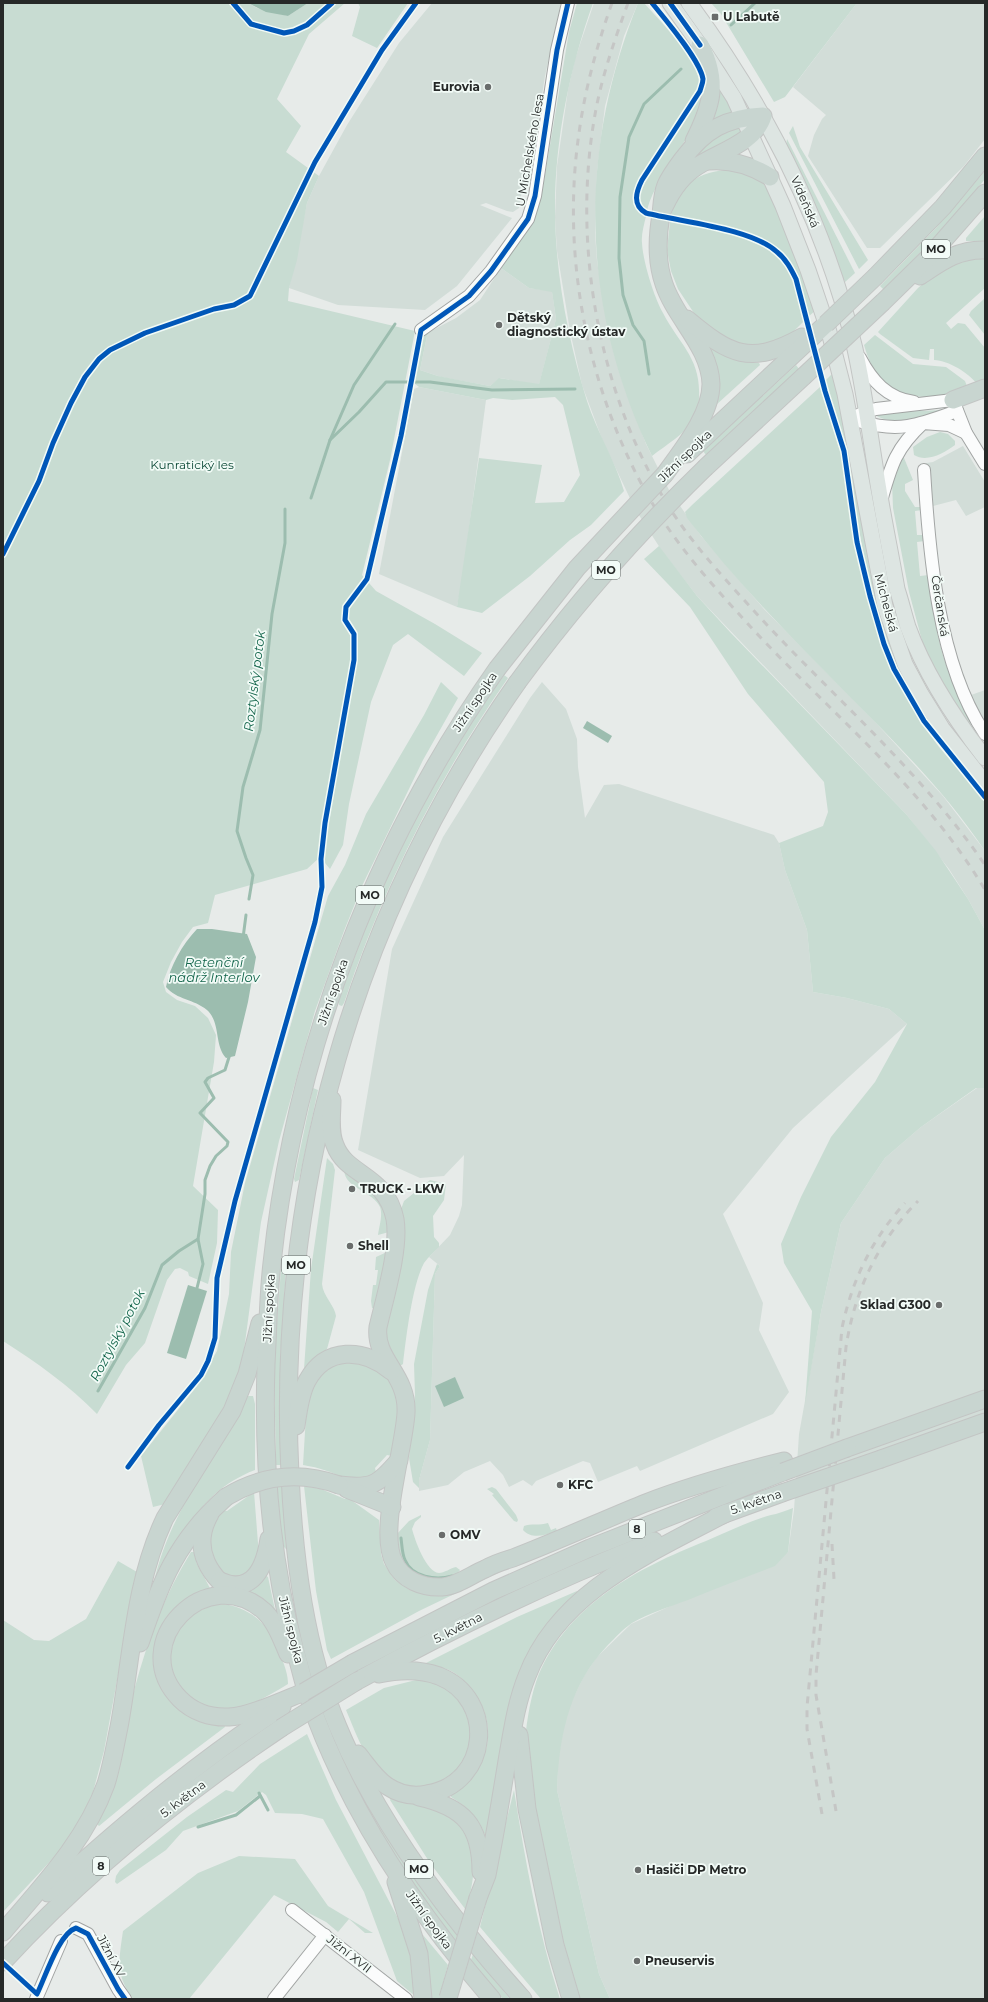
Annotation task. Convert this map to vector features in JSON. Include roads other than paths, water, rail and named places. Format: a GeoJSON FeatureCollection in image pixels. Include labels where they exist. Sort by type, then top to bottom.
{"type":"FeatureCollection","features":[{"type":"Feature","properties":{"kind":"highway"},"geometry":{"type":"LineString","coordinates":[[693,441],[708,403],[710,377],[701,352],[674,306],[664,283],[658,256],[658,228],[666,185],[688,152],[705,118],[712,97],[710,74],[700,45]]}},
{"type":"Feature","properties":{"kind":"highway"},"geometry":{"type":"LineString","coordinates":[[661,214],[678,183],[693,169],[751,136],[759,127],[763,116],[743,117],[726,122],[710,131],[688,152]]}},
{"type":"Feature","properties":{"kind":"highway","name":"MO"},"geometry":{"type":"LineString","coordinates":[[795,347],[826,324],[876,276],[934,216],[985,156]]}},
{"type":"Feature","properties":{"kind":"highway"},"geometry":{"type":"LineString","coordinates":[[706,161],[735,162],[753,167],[770,177]]}},
{"type":"Feature","properties":{"kind":"highway","name":"Jižní spojka"},"geometry":{"type":"LineString","coordinates":[[523,1999],[465,1930],[414,1862],[371,1793],[337,1725],[317,1666],[304,1607],[294,1533],[289,1457],[288,1381],[294,1278],[312,1156],[331,1076],[373,948],[411,861],[458,772],[516,683],[566,618],[620,555],[706,467],[928,258],[985,193]]}},
{"type":"Feature","properties":{"kind":"highway"},"geometry":{"type":"LineString","coordinates":[[883,302],[950,256],[966,251],[985,250]]}},
{"type":"Feature","properties":{"kind":"highway"},"geometry":{"type":"LineString","coordinates":[[674,306],[709,337],[733,350],[761,354],[795,347]]}},
{"type":"Feature","properties":{"kind":"highway","name":"Jižní spojka"},"geometry":{"type":"LineString","coordinates":[[492,1999],[441,1937],[389,1861],[344,1784],[306,1695],[280,1585],[271,1520],[265,1419],[271,1268],[279,1207],[294,1129],[315,1048],[341,965],[372,888],[405,820],[458,728],[498,669],[577,568],[666,474],[693,441],[795,347]]}},
{"type":"Feature","properties":{"kind":"highway"},"geometry":{"type":"LineString","coordinates":[[955,406],[985,388]]}},
{"type":"Feature","properties":{"kind":"highway"},"geometry":{"type":"LineString","coordinates":[[955,406],[985,399]]}},
{"type":"Feature","properties":{"kind":"highway"},"geometry":{"type":"LineString","coordinates":[[331,1076],[332,1132],[334,1145],[344,1159],[381,1188],[391,1206],[394,1218],[394,1254],[378,1327],[377,1338],[380,1350],[398,1376],[404,1392],[406,1409],[392,1507],[389,1544],[394,1564],[404,1575],[414,1582],[426,1586],[442,1587],[455,1583],[486,1568],[669,1494],[717,1478],[783,1467],[847,1448],[981,1401]]}},
{"type":"Feature","properties":{"kind":"highway"},"geometry":{"type":"LineString","coordinates":[[3,1932],[68,1854],[94,1812],[110,1769],[128,1679],[135,1622],[143,1581],[157,1534],[165,1518],[226,1420],[240,1394],[256,1341],[271,1268]]}},
{"type":"Feature","properties":{"kind":"highway"},"geometry":{"type":"LineString","coordinates":[[289,1457],[304,1387],[310,1376],[323,1363],[342,1354],[358,1354],[378,1361],[398,1376]]}},
{"type":"Feature","properties":{"kind":"highway","name":"5. května"},"geometry":{"type":"LineString","coordinates":[[3,1962],[71,1893],[143,1830],[186,1795],[281,1728],[357,1681],[466,1624],[521,1598],[644,1545],[726,1513],[980,1424]]}},
{"type":"Feature","properties":{"kind":"highway"},"geometry":{"type":"LineString","coordinates":[[128,1679],[148,1619],[166,1573],[192,1531],[222,1500],[256,1482],[283,1476],[307,1477],[340,1485],[364,1487],[371,1485],[389,1472],[399,1460]]}},
{"type":"Feature","properties":{"kind":"highway","name":"5. května"},"geometry":{"type":"LineString","coordinates":[[3,1936],[129,1821],[275,1707],[306,1695],[353,1663],[443,1616],[563,1560],[783,1467]]}},
{"type":"Feature","properties":{"kind":"highway"},"geometry":{"type":"LineString","coordinates":[[340,1485],[392,1507]]}},
{"type":"Feature","properties":{"kind":"highway"},"geometry":{"type":"LineString","coordinates":[[222,1500],[209,1517],[203,1540],[207,1564],[214,1577],[225,1588],[265,1612],[273,1624],[306,1695]]}},
{"type":"Feature","properties":{"kind":"highway"},"geometry":{"type":"LineString","coordinates":[[448,1998],[478,1898],[487,1875],[518,1706],[533,1661],[550,1634],[570,1610],[619,1571],[726,1513]]}},
{"type":"Feature","properties":{"kind":"highway"},"geometry":{"type":"LineString","coordinates":[[214,1577],[226,1584],[238,1585],[255,1577],[263,1565],[266,1556],[271,1520]]}},
{"type":"Feature","properties":{"kind":"highway"},"geometry":{"type":"LineString","coordinates":[[246,1600],[226,1596],[207,1597],[190,1605],[182,1611],[172,1625],[165,1639],[162,1658],[165,1675],[173,1690],[183,1702],[207,1714],[231,1717],[275,1707]]}},
{"type":"Feature","properties":{"kind":"highway"},"geometry":{"type":"LineString","coordinates":[[357,1681],[389,1672],[412,1671],[429,1673],[446,1679],[457,1687],[466,1696],[473,1708],[478,1720],[479,1735],[477,1751],[470,1766],[458,1780],[446,1788],[430,1794],[413,1795]]}},
{"type":"Feature","properties":{"kind":"highway"},"geometry":{"type":"LineString","coordinates":[[518,1706],[520,1753],[526,1809],[555,1945],[572,1999]]}},
{"type":"Feature","properties":{"kind":"highway"},"geometry":{"type":"LineString","coordinates":[[337,1725],[382,1783],[394,1790],[432,1800],[448,1806],[463,1816],[473,1828],[478,1839],[481,1858],[478,1898]]}},
{"type":"Feature","properties":{"kind":"highway"},"geometry":{"type":"LineString","coordinates":[[389,1861],[419,1954],[424,1999]]}},
{"type":"Feature","properties":{"kind":"main road","name":"Vídeňská"},"geometry":{"type":"LineString","coordinates":[[670,3],[732,94],[770,177],[808,270],[828,332],[846,400]]}},
{"type":"Feature","properties":{"kind":"main road","name":"Vídeňská"},"geometry":{"type":"LineString","coordinates":[[689,3],[721,47],[763,116],[788,162],[816,226],[837,286],[855,349],[868,417]]}},
{"type":"Feature","properties":{"kind":"main road","name":"Michelská"},"geometry":{"type":"LineString","coordinates":[[846,400],[885,606],[905,664],[942,728],[985,783]]}},
{"type":"Feature","properties":{"kind":"main road","name":"Michelská"},"geometry":{"type":"LineString","coordinates":[[868,417],[881,502],[897,589],[908,627],[921,658],[946,703],[985,758]]}},
{"type":"Feature","properties":{"kind":"street","name":"U Michelského lesa"},"geometry":{"type":"LineString","coordinates":[[421,330],[469,296],[491,271],[528,219],[535,196],[557,50],[568,3]]}},
{"type":"Feature","properties":{"kind":"street"},"geometry":{"type":"LineString","coordinates":[[855,349],[868,373],[879,386],[903,399],[919,403],[955,406]]}},
{"type":"Feature","properties":{"kind":"street"},"geometry":{"type":"LineString","coordinates":[[850,419],[868,417],[919,403]]}},
{"type":"Feature","properties":{"kind":"street"},"geometry":{"type":"LineString","coordinates":[[881,502],[897,453],[910,435],[923,423],[955,406]]}},
{"type":"Feature","properties":{"kind":"street"},"geometry":{"type":"LineString","coordinates":[[955,406],[966,433],[985,464]]}},
{"type":"Feature","properties":{"kind":"street"},"geometry":{"type":"LineString","coordinates":[[868,417],[894,428],[923,423],[949,425],[966,433]]}},
{"type":"Feature","properties":{"kind":"street","name":"Čerčanská"},"geometry":{"type":"LineString","coordinates":[[924,470],[935,578],[946,644],[954,672],[985,734]]}},
{"type":"Feature","properties":{"kind":"street","name":"Jižní XVII"},"geometry":{"type":"LineString","coordinates":[[292,1910],[406,1999]]}},
{"type":"Feature","properties":{"kind":"street","name":"Jižní XV"},"geometry":{"type":"LineString","coordinates":[[76,1928],[88,1934],[125,1999]]}},
{"type":"Feature","properties":{"kind":"street"},"geometry":{"type":"LineString","coordinates":[[274,1999],[325,1936]]}},
{"type":"Feature","properties":{"kind":"street"},"geometry":{"type":"LineString","coordinates":[[36,1999],[61,1941]]}},
{"type":"Feature","properties":{"kind":"water"},"geometry":{"type":"Polygon","coordinates":[[[248,3],[308,3],[288,16],[266,12],[248,3]]]}},
{"type":"Feature","properties":{"kind":"water"},"geometry":{"type":"Polygon","coordinates":[[[587,721],[612,736],[608,743],[583,728],[587,721]]]}},
{"type":"Feature","properties":{"kind":"water","name":"Retenční nádrž Interlov"},"geometry":{"type":"Polygon","coordinates":[[[197,929],[212,929],[247,934],[256,957],[248,1002],[235,1056],[226,1058],[222,1053],[214,1021],[207,1010],[202,1006],[175,995],[166,987],[170,971],[177,956],[197,929]]]}},
{"type":"Feature","properties":{"kind":"water"},"geometry":{"type":"Polygon","coordinates":[[[188,1285],[207,1291],[186,1359],[167,1353],[188,1285]]]}},
{"type":"Feature","properties":{"kind":"water"},"geometry":{"type":"Polygon","coordinates":[[[455,1377],[464,1398],[444,1407],[435,1386],[455,1377]]]}},
{"type":"Feature","properties":{"kind":"waterway","name":"Roztylský potok"},"geometry":{"type":"LineString","coordinates":[[731,25],[755,3]]}},
{"type":"Feature","properties":{"kind":"waterway","name":"Roztylský potok"},"geometry":{"type":"LineString","coordinates":[[649,374],[644,341],[633,325],[623,295],[619,258],[620,197],[629,137],[644,104],[681,69]]}},
{"type":"Feature","properties":{"kind":"waterway"},"geometry":{"type":"LineString","coordinates":[[311,498],[330,440],[354,385],[395,324]]}},
{"type":"Feature","properties":{"kind":"waterway","name":"Roztylský potok"},"geometry":{"type":"LineString","coordinates":[[330,440],[359,412],[386,382],[430,382],[492,390],[575,389]]}},
{"type":"Feature","properties":{"kind":"waterway","name":"Roztylský potok"},"geometry":{"type":"LineString","coordinates":[[249,899],[253,875],[237,831],[243,787],[260,730],[272,614],[285,543],[285,509]]}},
{"type":"Feature","properties":{"kind":"waterway","name":"Roztylský potok"},"geometry":{"type":"LineString","coordinates":[[243,938],[246,915]]}},
{"type":"Feature","properties":{"kind":"waterway","name":"Roztylský potok"},"geometry":{"type":"LineString","coordinates":[[197,1288],[203,1264],[198,1239],[205,1194],[205,1180],[210,1166],[216,1156],[227,1146],[228,1142],[200,1113],[214,1098],[205,1082],[208,1078],[225,1070],[230,1054]]}},
{"type":"Feature","properties":{"kind":"waterway","name":"Roztylský potok"},"geometry":{"type":"LineString","coordinates":[[98,1391],[145,1308],[162,1265],[179,1251],[198,1239]]}},
{"type":"Feature","properties":{"kind":"waterway"},"geometry":{"type":"LineString","coordinates":[[401,1538],[404,1558],[408,1566],[413,1570],[419,1574],[432,1578],[452,1576]]}},
{"type":"Feature","properties":{"kind":"waterway"},"geometry":{"type":"LineString","coordinates":[[259,1793],[268,1810]]}},
{"type":"Feature","properties":{"kind":"waterway"},"geometry":{"type":"LineString","coordinates":[[198,1827],[236,1815],[260,1796]]}},
{"type":"Feature","properties":{"kind":"railway"},"geometry":{"type":"LineString","coordinates":[[612,3],[592,67],[579,133],[574,182],[574,232],[578,282],[586,331],[599,380],[615,427],[636,473],[660,516],[691,558],[748,624],[905,784],[961,853],[985,890]]}},
{"type":"Feature","properties":{"kind":"railway"},"geometry":{"type":"LineString","coordinates":[[628,3],[607,66],[597,104],[589,155],[587,207],[589,260],[596,312],[607,364],[624,414],[644,462],[669,507],[699,548],[732,587],[784,643],[904,765],[960,830],[985,865]]}},
{"type":"Feature","properties":{"kind":"railway"},"geometry":{"type":"LineString","coordinates":[[836,1811],[816,1695],[816,1675],[846,1347],[855,1306],[870,1268],[891,1234],[918,1201]]}},
{"type":"Feature","properties":{"kind":"railway"},"geometry":{"type":"LineString","coordinates":[[822,1814],[807,1729],[807,1707],[842,1328],[851,1293],[865,1261],[883,1231],[905,1203]]}},
{"type":"Feature","properties":{"kind":"railway"},"geometry":{"type":"LineString","coordinates":[[832,1544],[834,1579]]}},
{"type":"Feature","properties":{"kind":"place","name":"U Labutě"},"geometry":{"type":"Point","coordinates":[715,17]}},
{"type":"Feature","properties":{"kind":"place","name":"Eurovia"},"geometry":{"type":"Point","coordinates":[488,87]}},
{"type":"Feature","properties":{"kind":"place","name":"Dětský diagnostický ústav"},"geometry":{"type":"Point","coordinates":[499,325]}},
{"type":"Feature","properties":{"kind":"place","name":"TRUCK - LKW"},"geometry":{"type":"Point","coordinates":[352,1189]}},
{"type":"Feature","properties":{"kind":"place","name":"Shell"},"geometry":{"type":"Point","coordinates":[350,1246]}},
{"type":"Feature","properties":{"kind":"place","name":"Sklad G300"},"geometry":{"type":"Point","coordinates":[939,1305]}},
{"type":"Feature","properties":{"kind":"place","name":"KFC"},"geometry":{"type":"Point","coordinates":[560,1485]}},
{"type":"Feature","properties":{"kind":"place","name":"OMV"},"geometry":{"type":"Point","coordinates":[442,1535]}},
{"type":"Feature","properties":{"kind":"place","name":"Hasiči DP Metro"},"geometry":{"type":"Point","coordinates":[638,1870]}},
{"type":"Feature","properties":{"kind":"place","name":"Pneuservis"},"geometry":{"type":"Point","coordinates":[637,1961]}},
{"type":"Feature","properties":{"kind":"park label","name":"Kunratický les"},"geometry":{"type":"Point","coordinates":[192,465]}}]}
